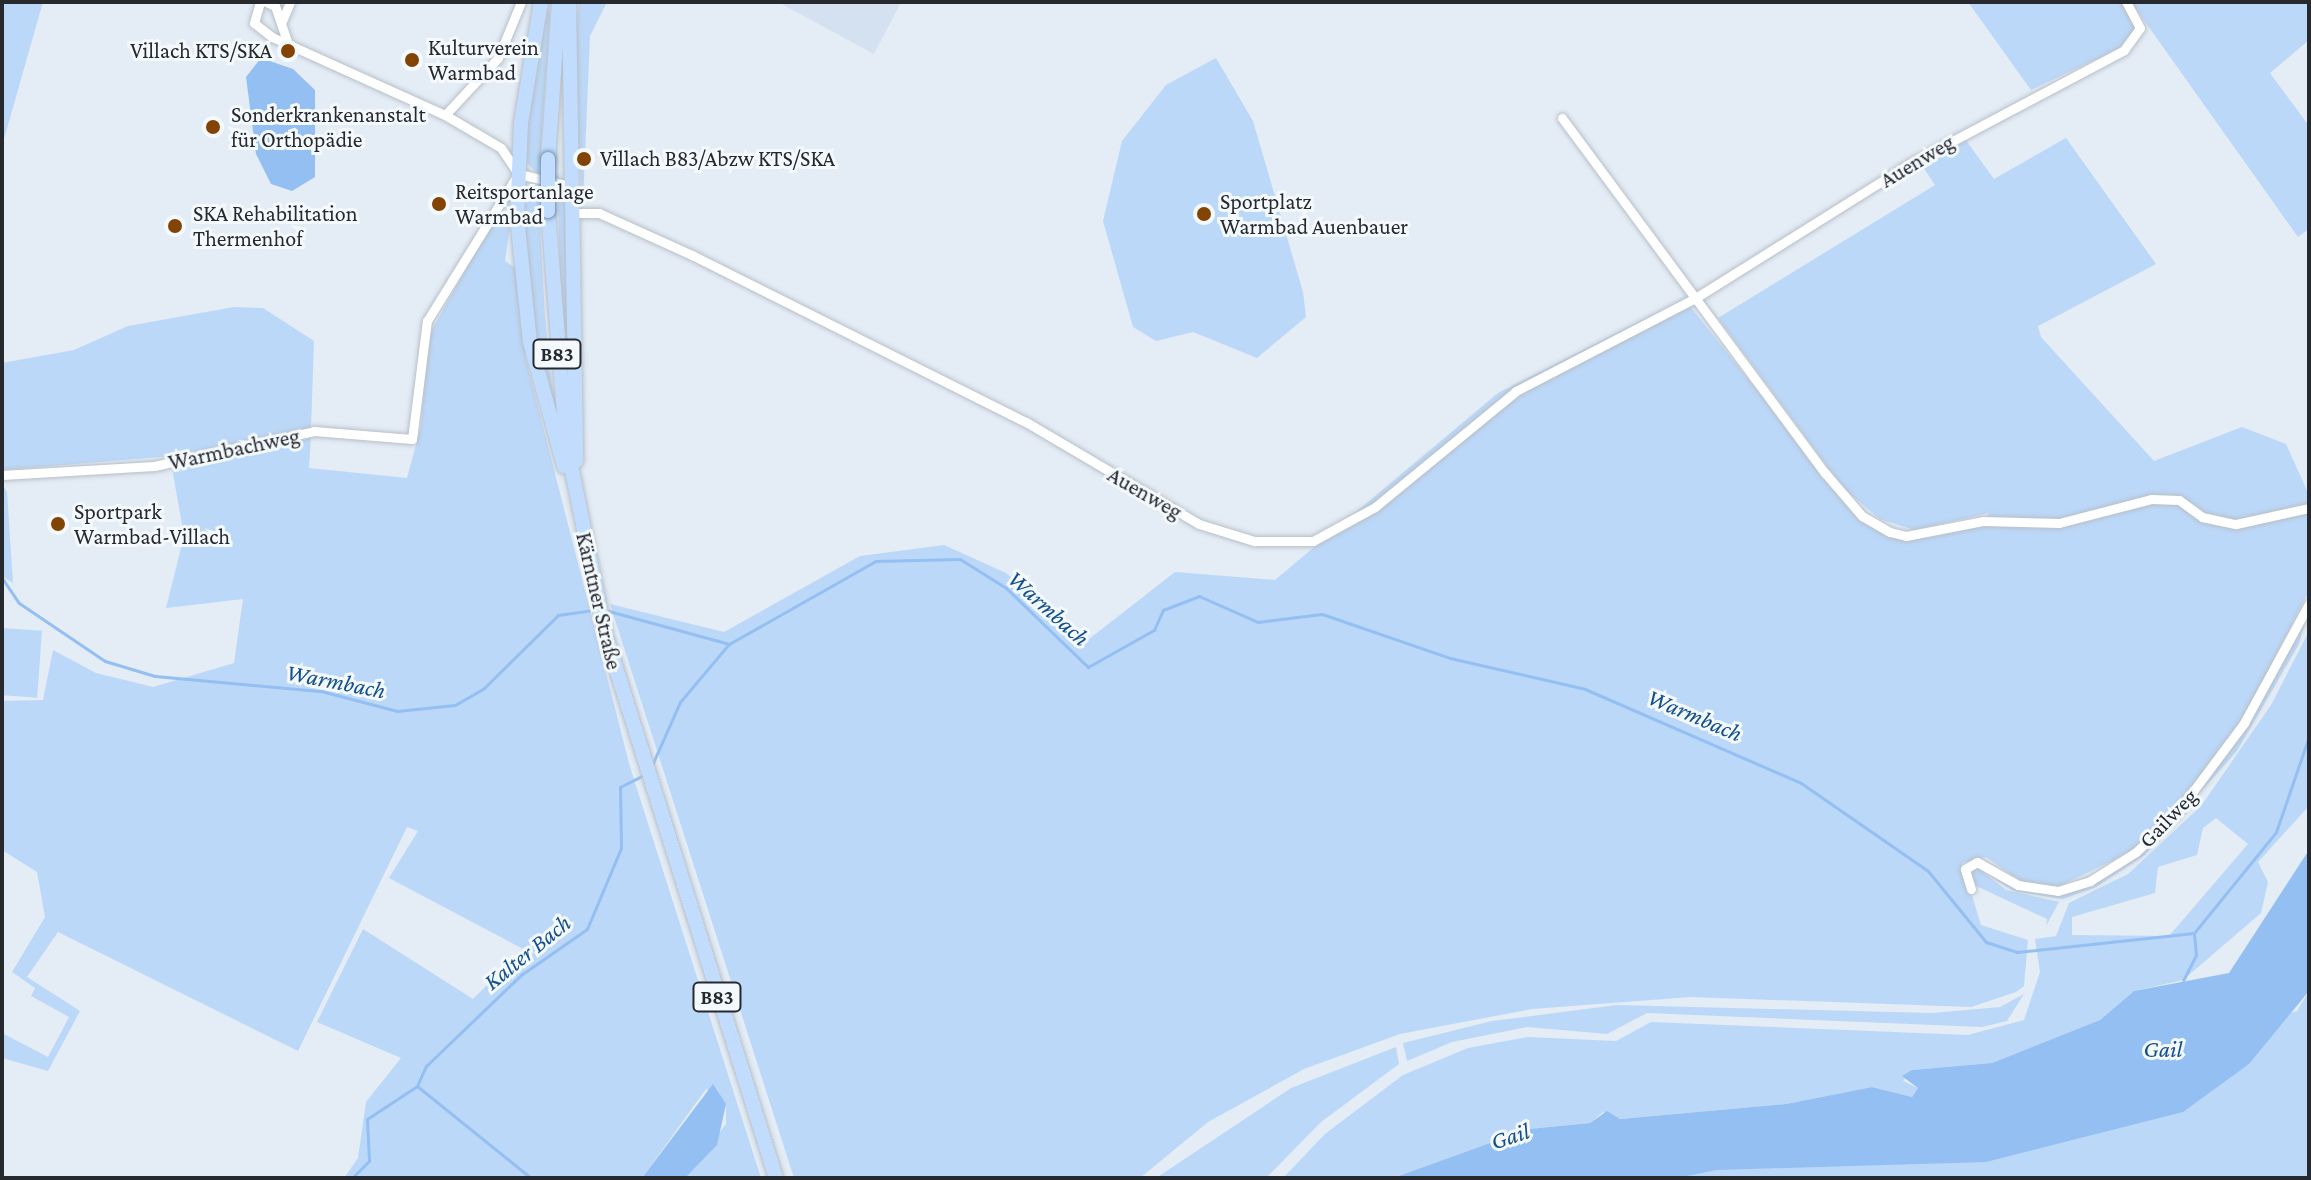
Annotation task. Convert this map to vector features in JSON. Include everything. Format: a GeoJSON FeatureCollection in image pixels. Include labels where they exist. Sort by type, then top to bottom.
{"type":"FeatureCollection","features":[{"type":"Feature","properties":{"kind":"main road"},"geometry":{"type":"LineString","coordinates":[[541,2],[519,174],[530,342],[575,496]]}},
{"type":"Feature","properties":{"kind":"main road","name":"Kärntner Straße"},"geometry":{"type":"LineString","coordinates":[[559,2],[548,159],[548,211],[575,496],[605,633],[640,760],[776,1178]]}},
{"type":"Feature","properties":{"kind":"main road"},"geometry":{"type":"LineString","coordinates":[[569,2],[575,213],[575,496]]}},
{"type":"Feature","properties":{"kind":"street"},"geometry":{"type":"LineString","coordinates":[[260,2],[254,23],[288,44],[445,115],[501,148],[519,174],[574,187]]}},
{"type":"Feature","properties":{"kind":"street"},"geometry":{"type":"LineString","coordinates":[[266,2],[282,21],[288,44]]}},
{"type":"Feature","properties":{"kind":"street"},"geometry":{"type":"LineString","coordinates":[[282,21],[290,2]]}},
{"type":"Feature","properties":{"kind":"street"},"geometry":{"type":"LineString","coordinates":[[445,115],[498,58],[521,2]]}},
{"type":"Feature","properties":{"kind":"street","name":"Auenweg"},"geometry":{"type":"LineString","coordinates":[[575,213],[599,213],[694,256],[1026,422],[1199,524],[1254,541],[1313,541],[1344,530],[1516,391],[1697,297],[1911,163],[2124,50],[2140,34],[2126,2]]}},
{"type":"Feature","properties":{"kind":"street"},"geometry":{"type":"LineString","coordinates":[[1562,118],[1834,484],[1862,516],[1890,532],[1906,536],[1983,521],[2059,523],[2151,499],[2179,500],[2202,517],[2236,524],[2309,508]]}},
{"type":"Feature","properties":{"kind":"street","name":"Warmbachweg"},"geometry":{"type":"LineString","coordinates":[[2,475],[154,466],[314,431],[412,439],[427,321],[519,174]]}},
{"type":"Feature","properties":{"kind":"street","name":"Gailweg"},"geometry":{"type":"LineString","coordinates":[[1971,889],[1965,869],[1977,862],[2018,885],[2058,891],[2090,881],[2136,852],[2176,814],[2236,734],[2309,604]]}},
{"type":"Feature","properties":{"kind":"shaded area"},"geometry":{"type":"Polygon","coordinates":[[[2,2],[43,2],[2,146],[2,2]]]}},
{"type":"Feature","properties":{"kind":"shaded area"},"geometry":{"type":"Polygon","coordinates":[[[579,2],[607,2],[590,36],[583,201],[571,60],[579,2]]]}},
{"type":"Feature","properties":{"kind":"shaded area"},"geometry":{"type":"Polygon","coordinates":[[[778,2],[901,2],[874,54],[778,2]]]}},
{"type":"Feature","properties":{"kind":"shaded area"},"geometry":{"type":"Polygon","coordinates":[[[1968,2],[2121,2],[2136,27],[2128,44],[2031,90],[1968,2]]]}},
{"type":"Feature","properties":{"kind":"shaded area"},"geometry":{"type":"Polygon","coordinates":[[[2131,2],[2309,2],[2309,40],[2270,73],[2309,126],[2309,229],[2298,237],[2131,2]]]}},
{"type":"Feature","properties":{"kind":"shaded area"},"geometry":{"type":"Polygon","coordinates":[[[547,7],[550,13],[539,175],[522,158],[547,7]]]}},
{"type":"Feature","properties":{"kind":"shaded area"},"geometry":{"type":"Polygon","coordinates":[[[1216,58],[1253,121],[1303,292],[1306,317],[1257,358],[1193,332],[1156,341],[1133,327],[1103,221],[1122,141],[1166,85],[1216,58]]]}},
{"type":"Feature","properties":{"kind":"shaded area"},"geometry":{"type":"Polygon","coordinates":[[[2066,138],[2156,264],[2038,326],[2041,337],[2154,461],[2242,427],[2286,444],[2309,495],[2309,591],[2247,712],[2176,808],[2132,851],[2058,887],[2022,882],[1986,857],[1962,863],[1981,925],[2028,940],[2024,986],[2016,992],[1971,1007],[1691,997],[1532,1009],[1400,1034],[1304,1069],[1208,1122],[1140,1178],[794,1178],[610,604],[724,632],[860,556],[944,545],[1006,573],[1089,639],[1175,572],[1275,580],[1498,393],[1684,299],[1862,521],[1905,540],[1984,525],[1989,513],[1914,530],[1880,519],[1843,488],[1718,318],[1935,185],[1921,164],[1965,139],[1994,179],[2066,138]]]}},
{"type":"Feature","properties":{"kind":"shaded area"},"geometry":{"type":"Polygon","coordinates":[[[538,193],[554,407],[534,343],[523,207],[538,193]]]}},
{"type":"Feature","properties":{"kind":"shaded area"},"geometry":{"type":"Polygon","coordinates":[[[558,195],[565,198],[568,383],[561,314],[558,195]]]}},
{"type":"Feature","properties":{"kind":"shaded area"},"geometry":{"type":"Polygon","coordinates":[[[496,215],[511,220],[505,261],[517,269],[526,360],[630,767],[761,1178],[685,1178],[726,1124],[726,1104],[706,1089],[642,1178],[344,1178],[358,1158],[366,1102],[401,1058],[317,1022],[363,929],[473,999],[523,949],[389,878],[418,831],[407,827],[298,1051],[58,932],[27,977],[80,1011],[48,1071],[2,1058],[2,1033],[48,1057],[69,1017],[31,996],[35,988],[12,972],[45,917],[37,872],[2,850],[2,701],[43,700],[53,650],[96,673],[153,687],[234,663],[243,599],[166,608],[184,536],[172,468],[311,435],[309,468],[407,478],[421,426],[428,337],[496,215]]]}},
{"type":"Feature","properties":{"kind":"shaded area"},"geometry":{"type":"Polygon","coordinates":[[[234,307],[263,308],[314,341],[311,428],[172,456],[2,470],[2,363],[74,350],[128,326],[234,307]]]}},
{"type":"Feature","properties":{"kind":"shaded area"},"geometry":{"type":"Polygon","coordinates":[[[2,484],[7,492],[13,583],[2,576],[2,484]]]}},
{"type":"Feature","properties":{"kind":"shaded area"},"geometry":{"type":"Polygon","coordinates":[[[2309,608],[2299,644],[2237,751],[2145,855],[2096,887],[2063,899],[2014,891],[1979,869],[2006,890],[2059,902],[2046,926],[2047,919],[1974,885],[1969,871],[1975,866],[2031,893],[2073,891],[2136,856],[2176,818],[2245,729],[2309,608]]]}},
{"type":"Feature","properties":{"kind":"shaded area"},"geometry":{"type":"Polygon","coordinates":[[[2,628],[42,631],[37,698],[2,695],[2,628]]]}},
{"type":"Feature","properties":{"kind":"shaded area"},"geometry":{"type":"Polygon","coordinates":[[[2309,631],[2309,806],[2258,862],[2268,882],[2261,913],[2183,980],[2134,991],[2100,1020],[1992,1063],[1912,1070],[1903,1081],[1918,1088],[1912,1097],[1872,1087],[1786,1104],[1620,1119],[1603,1112],[1590,1123],[1529,1129],[1393,1178],[1283,1178],[1325,1134],[1403,1075],[1468,1048],[1528,1037],[1616,1041],[1651,1022],[1968,1035],[2024,1020],[2040,972],[2035,939],[2056,936],[2069,903],[2128,874],[2201,806],[2271,705],[2309,631]],[[2216,818],[2203,828],[2197,855],[2158,867],[2155,893],[2072,917],[2072,935],[2169,936],[2248,844],[2216,818]]]}},
{"type":"Feature","properties":{"kind":"shaded area"},"geometry":{"type":"Polygon","coordinates":[[[2309,991],[2309,1178],[1678,1178],[2297,1011],[2309,991]]]}},
{"type":"Feature","properties":{"kind":"shaded area"},"geometry":{"type":"Polygon","coordinates":[[[2024,994],[2007,1021],[1982,1027],[1647,1013],[1607,1034],[1527,1027],[1452,1042],[1407,1061],[1403,1043],[1492,1021],[1617,1005],[1933,1013],[2000,1007],[2024,994]]]}},
{"type":"Feature","properties":{"kind":"shaded area"},"geometry":{"type":"Polygon","coordinates":[[[1396,1047],[1399,1064],[1321,1122],[1266,1178],[1156,1178],[1291,1088],[1396,1047]]]}},
{"type":"Feature","properties":{"kind":"water"},"geometry":{"type":"Polygon","coordinates":[[[261,58],[293,69],[315,90],[315,177],[292,191],[271,184],[256,154],[246,77],[261,58]]]}},
{"type":"Feature","properties":{"kind":"water","name":"Gail"},"geometry":{"type":"Polygon","coordinates":[[[2309,850],[2309,991],[2249,1064],[2183,1112],[1986,1162],[1716,1170],[1678,1178],[1393,1178],[1529,1129],[1590,1123],[1607,1111],[1620,1119],[1786,1104],[1872,1087],[1912,1097],[1918,1088],[1902,1076],[1912,1070],[1992,1063],[2100,1020],[2134,991],[2229,973],[2309,850]]]}},
{"type":"Feature","properties":{"kind":"water"},"geometry":{"type":"Polygon","coordinates":[[[713,1084],[726,1104],[717,1145],[685,1178],[642,1178],[713,1084]]]}},
{"type":"Feature","properties":{"kind":"waterway","name":"Warmbach"},"geometry":{"type":"LineString","coordinates":[[605,610],[729,644],[876,561],[960,559],[1006,588],[1088,667],[1154,630],[1163,610],[1199,596],[1258,622],[1322,614],[1450,658],[1585,689],[1801,783],[1928,871],[1986,942],[2017,952],[2194,933],[2196,955],[2183,980]]}},
{"type":"Feature","properties":{"kind":"waterway","name":"Warmbach"},"geometry":{"type":"LineString","coordinates":[[2,578],[19,603],[105,661],[155,676],[321,691],[397,711],[455,705],[484,688],[558,615],[593,610]]}},
{"type":"Feature","properties":{"kind":"waterway","name":"Kalter Bach"},"geometry":{"type":"LineString","coordinates":[[652,765],[680,702],[728,645]]}},
{"type":"Feature","properties":{"kind":"waterway","name":"Warmbach"},"geometry":{"type":"LineString","coordinates":[[2194,933],[2276,832],[2309,736]]}},
{"type":"Feature","properties":{"kind":"waterway","name":"Kalter Bach"},"geometry":{"type":"LineString","coordinates":[[352,1178],[369,1161],[367,1119],[417,1086],[426,1066],[521,975],[587,929],[621,848],[620,787],[646,774]]}},
{"type":"Feature","properties":{"kind":"waterway"},"geometry":{"type":"LineString","coordinates":[[417,1086],[531,1178]]}},
{"type":"Feature","properties":{"kind":"place","name":"Villach KTS/SKA"},"geometry":{"type":"Point","coordinates":[288,51]}},
{"type":"Feature","properties":{"kind":"place","name":"Kulturverein Warmbad"},"geometry":{"type":"Point","coordinates":[412,60]}},
{"type":"Feature","properties":{"kind":"place","name":"Sonderkrankenanstalt für Orthopädie"},"geometry":{"type":"Point","coordinates":[213,127]}},
{"type":"Feature","properties":{"kind":"place","name":"Villach B83/Abzw KTS/SKA"},"geometry":{"type":"Point","coordinates":[584,159]}},
{"type":"Feature","properties":{"kind":"place","name":"Reitsportanlage Warmbad"},"geometry":{"type":"Point","coordinates":[439,204]}},
{"type":"Feature","properties":{"kind":"place","name":"Sportplatz Warmbad Auenbauer"},"geometry":{"type":"Point","coordinates":[1204,214]}},
{"type":"Feature","properties":{"kind":"place","name":"SKA Rehabilitation Thermenhof"},"geometry":{"type":"Point","coordinates":[175,226]}},
{"type":"Feature","properties":{"kind":"place","name":"Sportpark Warmbad-Villach"},"geometry":{"type":"Point","coordinates":[58,524]}}]}
